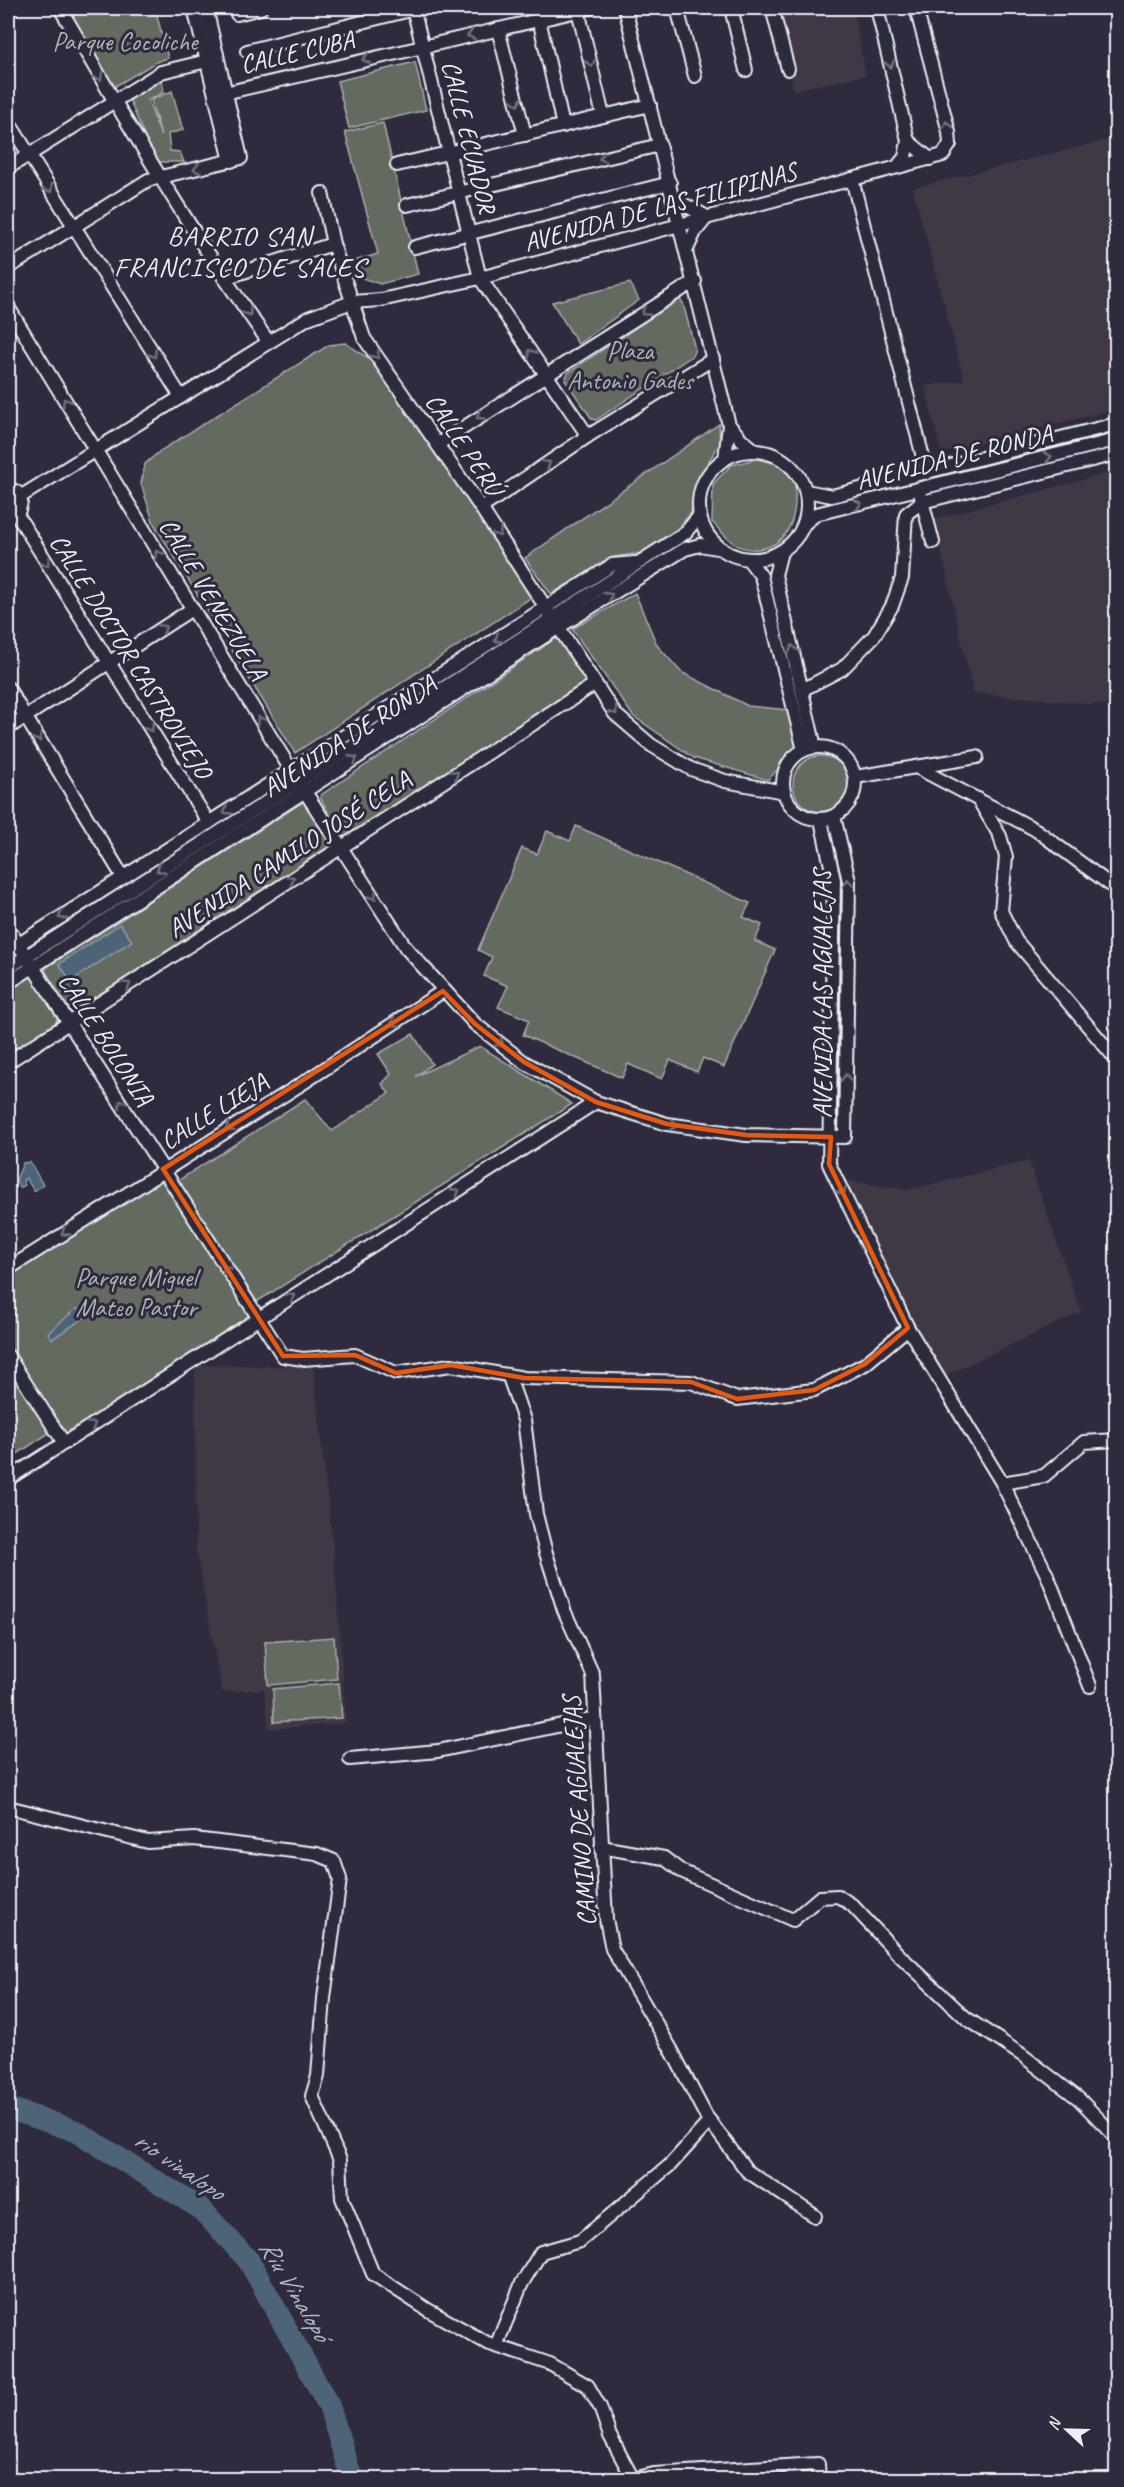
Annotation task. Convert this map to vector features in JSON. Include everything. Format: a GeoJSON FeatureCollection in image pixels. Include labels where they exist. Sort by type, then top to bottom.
{"type":"FeatureCollection","features":[{"type":"Feature","properties":{"kind":"street"},"geometry":{"type":"LineString","coordinates":[[60,8],[113,101],[163,177],[224,278],[268,341]]}},
{"type":"Feature","properties":{"kind":"street"},"geometry":{"type":"LineString","coordinates":[[194,8],[212,57]]}},
{"type":"Feature","properties":{"kind":"street"},"geometry":{"type":"LineString","coordinates":[[8,268],[148,180],[236,160],[212,57],[206,8]]}},
{"type":"Feature","properties":{"kind":"street"},"geometry":{"type":"LineString","coordinates":[[237,14],[261,8]]}},
{"type":"Feature","properties":{"kind":"street"},"geometry":{"type":"LineString","coordinates":[[247,51],[415,8]]}},
{"type":"Feature","properties":{"kind":"street","name":"CALLE ECUADOR"},"geometry":{"type":"LineString","coordinates":[[415,8],[480,278]]}},
{"type":"Feature","properties":{"kind":"street"},"geometry":{"type":"LineString","coordinates":[[625,8],[681,224],[729,425],[725,459]]}},
{"type":"Feature","properties":{"kind":"street"},"geometry":{"type":"LineString","coordinates":[[677,8],[695,76]]}},
{"type":"Feature","properties":{"kind":"street"},"geometry":{"type":"LineString","coordinates":[[731,8],[746,70]]}},
{"type":"Feature","properties":{"kind":"street"},"geometry":{"type":"LineString","coordinates":[[772,8],[788,69]]}},
{"type":"Feature","properties":{"kind":"street"},"geometry":{"type":"LineString","coordinates":[[877,8],[908,141],[905,157],[897,167]]}},
{"type":"Feature","properties":{"kind":"street"},"geometry":{"type":"LineString","coordinates":[[908,141],[930,159],[943,155],[950,144],[949,132],[916,8]]}},
{"type":"Feature","properties":{"kind":"street"},"geometry":{"type":"LineString","coordinates":[[584,9],[603,116]]}},
{"type":"Feature","properties":{"kind":"street","name":"CALLE CUBA"},"geometry":{"type":"LineString","coordinates":[[220,93],[584,9]]}},
{"type":"Feature","properties":{"kind":"street"},"geometry":{"type":"LineString","coordinates":[[539,19],[563,126]]}},
{"type":"Feature","properties":{"kind":"street"},"geometry":{"type":"LineString","coordinates":[[498,29],[525,135]]}},
{"type":"Feature","properties":{"kind":"street"},"geometry":{"type":"LineString","coordinates":[[8,168],[161,72],[212,57]]}},
{"type":"Feature","properties":{"kind":"street"},"geometry":{"type":"LineString","coordinates":[[397,165],[650,105]]}},
{"type":"Feature","properties":{"kind":"street"},"geometry":{"type":"LineString","coordinates":[[8,121],[181,398]]}},
{"type":"Feature","properties":{"kind":"street"},"geometry":{"type":"LineString","coordinates":[[407,205],[660,145]]}},
{"type":"Feature","properties":{"kind":"street","name":"AVENIDA DE LAS FILIPINAS"},"geometry":{"type":"LineString","coordinates":[[20,497],[97,452],[268,341],[308,318],[352,302],[381,300],[480,278],[930,159]]}},
{"type":"Feature","properties":{"kind":"street"},"geometry":{"type":"LineString","coordinates":[[852,179],[927,473]]}},
{"type":"Feature","properties":{"kind":"street"},"geometry":{"type":"LineString","coordinates":[[415,248],[670,183]]}},
{"type":"Feature","properties":{"kind":"street","name":"CALLE PERÚ"},"geometry":{"type":"LineString","coordinates":[[322,193],[333,244],[364,338],[481,508],[615,714],[679,764],[725,781],[784,792]]}},
{"type":"Feature","properties":{"kind":"street"},"geometry":{"type":"LineString","coordinates":[[674,199],[707,217],[695,232],[687,249]]}},
{"type":"Feature","properties":{"kind":"street"},"geometry":{"type":"LineString","coordinates":[[224,278],[333,244]]}},
{"type":"Feature","properties":{"kind":"street"},"geometry":{"type":"LineString","coordinates":[[480,278],[588,436]]}},
{"type":"Feature","properties":{"kind":"street"},"geometry":{"type":"LineString","coordinates":[[438,444],[694,281]]}},
{"type":"Feature","properties":{"kind":"street","name":"CALLE VENEZUELA"},"geometry":{"type":"LineString","coordinates":[[8,307],[294,775],[406,948],[475,1024],[524,1062],[596,1102],[667,1124],[746,1135],[845,1137]]}},
{"type":"Feature","properties":{"kind":"street"},"geometry":{"type":"LineString","coordinates":[[481,508],[588,436],[713,359]]}},
{"type":"Feature","properties":{"kind":"street","name":"AVENIDA DE RONDA"},"geometry":{"type":"LineString","coordinates":[[806,491],[832,496],[1116,424]]}},
{"type":"Feature","properties":{"kind":"street"},"geometry":{"type":"LineString","coordinates":[[729,425],[756,451]]}},
{"type":"Feature","properties":{"kind":"street","name":"AVENIDA DE RONDA"},"geometry":{"type":"LineString","coordinates":[[804,524],[816,514],[1116,440]]}},
{"type":"Feature","properties":{"kind":"street"},"geometry":{"type":"LineString","coordinates":[[756,451],[773,454],[788,463],[799,476],[806,491],[807,508],[804,524],[795,540],[781,552],[765,558],[748,559],[722,549],[712,540],[700,515],[700,496],[707,478],[725,459],[740,453],[756,451]]}},
{"type":"Feature","properties":{"kind":"street"},"geometry":{"type":"LineString","coordinates":[[802,690],[843,669],[874,636],[892,606],[902,578],[906,514],[922,502],[1116,454]]}},
{"type":"Feature","properties":{"kind":"street"},"geometry":{"type":"LineString","coordinates":[[8,487],[15,490],[20,497],[20,506],[12,514]]}},
{"type":"Feature","properties":{"kind":"street"},"geometry":{"type":"LineString","coordinates":[[919,489],[933,542]]}},
{"type":"Feature","properties":{"kind":"street","name":"CALLE DOCTOR CASTROVIEJO"},"geometry":{"type":"LineString","coordinates":[[12,514],[209,823]]}},
{"type":"Feature","properties":{"kind":"street","name":"AVENIDA DE RONDA"},"geometry":{"type":"LineString","coordinates":[[8,968],[29,962],[305,791],[553,617],[612,566],[640,562],[685,533],[700,515]]}},
{"type":"Feature","properties":{"kind":"street","name":"AVENIDA DE RONDA"},"geometry":{"type":"LineString","coordinates":[[13,948],[209,823],[294,775],[553,617],[686,549],[700,545],[722,549]]}},
{"type":"Feature","properties":{"kind":"street"},"geometry":{"type":"LineString","coordinates":[[781,552],[775,575],[802,690],[809,749]]}},
{"type":"Feature","properties":{"kind":"street"},"geometry":{"type":"LineString","coordinates":[[748,559],[761,576],[809,749]]}},
{"type":"Feature","properties":{"kind":"street"},"geometry":{"type":"LineString","coordinates":[[8,728],[192,609]]}},
{"type":"Feature","properties":{"kind":"street","name":"AVENIDA CAMILO JOSÉ CELA"},"geometry":{"type":"LineString","coordinates":[[8,1062],[595,684]]}},
{"type":"Feature","properties":{"kind":"street"},"geometry":{"type":"LineString","coordinates":[[8,688],[123,878]]}},
{"type":"Feature","properties":{"kind":"street"},"geometry":{"type":"LineString","coordinates":[[809,749],[837,751],[851,767],[855,777],[851,800],[834,816],[821,820],[800,814],[792,808],[784,792],[783,777],[787,766],[809,749]]}},
{"type":"Feature","properties":{"kind":"street"},"geometry":{"type":"LineString","coordinates":[[855,777],[977,757]]}},
{"type":"Feature","properties":{"kind":"street"},"geometry":{"type":"LineString","coordinates":[[916,767],[1036,830],[1116,889]]}},
{"type":"Feature","properties":{"kind":"street","name":"AVENIDA DE RONDA"},"geometry":{"type":"LineString","coordinates":[[8,983],[29,962],[294,775]]}},
{"type":"Feature","properties":{"kind":"street"},"geometry":{"type":"LineString","coordinates":[[978,799],[1000,836],[1006,857],[1001,911],[1016,941],[1116,1059]]}},
{"type":"Feature","properties":{"kind":"street","name":"AVENIDA LAS AGUALEJAS"},"geometry":{"type":"LineString","coordinates":[[834,816],[849,881],[845,1137]]}},
{"type":"Feature","properties":{"kind":"street","name":"AVENIDA LAS AGUALEJAS"},"geometry":{"type":"LineString","coordinates":[[821,820],[834,880],[829,1164],[908,1328],[1002,1483],[1048,1577],[1090,1686]]}},
{"type":"Feature","properties":{"kind":"street","name":"CALLE BOLONIA"},"geometry":{"type":"LineString","coordinates":[[8,928],[13,948],[29,962],[69,1022],[283,1356],[303,1359],[355,1355],[396,1373],[451,1365],[509,1377]]}},
{"type":"Feature","properties":{"kind":"street","name":"CALLE LIEJA"},"geometry":{"type":"LineString","coordinates":[[8,1269],[163,1169],[303,1083],[443,991]]}},
{"type":"Feature","properties":{"kind":"street"},"geometry":{"type":"LineString","coordinates":[[8,1479],[596,1102]]}},
{"type":"Feature","properties":{"kind":"street"},"geometry":{"type":"LineString","coordinates":[[509,1377],[691,1382],[737,1399],[789,1395],[814,1390],[864,1364],[908,1328]]}},
{"type":"Feature","properties":{"kind":"street"},"geometry":{"type":"LineString","coordinates":[[8,1356],[64,1443]]}},
{"type":"Feature","properties":{"kind":"street","name":"CAMINO DE AGUALEJAS"},"geometry":{"type":"LineString","coordinates":[[509,1377],[524,1420],[536,1514],[546,1553],[564,1610],[593,1675],[601,1847],[606,1919],[612,1949],[710,2121],[747,2171],[815,2216]]}},
{"type":"Feature","properties":{"kind":"street"},"geometry":{"type":"LineString","coordinates":[[1002,1483],[1044,1476],[1084,1442],[1116,1440]]}},
{"type":"Feature","properties":{"kind":"street"},"geometry":{"type":"LineString","coordinates":[[350,1759],[438,1751],[595,1718]]}},
{"type":"Feature","properties":{"kind":"street"},"geometry":{"type":"LineString","coordinates":[[8,1807],[148,1842],[194,1839],[317,1854],[334,1861],[340,1879],[324,1998],[318,2076],[312,2096],[340,2160],[342,2198],[373,2274],[428,2310],[496,2346],[550,2364],[588,2386],[600,2407],[610,2436],[633,2479],[654,2474],[818,2464],[819,2480]]}},
{"type":"Feature","properties":{"kind":"street"},"geometry":{"type":"LineString","coordinates":[[601,1847],[664,1858],[681,1871],[793,1920],[820,1897],[838,1896],[852,1905],[897,1953],[966,2018],[1022,2055],[1071,2093],[1116,2137]]}},
{"type":"Feature","properties":{"kind":"street"},"geometry":{"type":"LineString","coordinates":[[496,2346],[522,2283],[542,2252],[580,2241],[670,2165],[710,2121]]}},
{"type":"Feature","properties":{"kind":"highlighted area"},"geometry":{"type":"Polygon","coordinates":[[[443,991],[475,1024],[524,1062],[596,1102],[667,1124],[746,1135],[831,1137],[829,1164],[908,1328],[865,1364],[814,1390],[737,1399],[691,1382],[524,1378],[451,1365],[396,1373],[355,1355],[283,1356],[163,1169],[443,991]]]}},
{"type":"Feature","properties":{"kind":"shaded area"},"geometry":{"type":"Polygon","coordinates":[[[773,8],[853,8],[866,75],[794,90],[773,8]]]}},
{"type":"Feature","properties":{"kind":"shaded area"},"geometry":{"type":"Polygon","coordinates":[[[1108,140],[1116,175],[1116,409],[941,453],[925,386],[964,380],[913,188],[1108,140]]]}},
{"type":"Feature","properties":{"kind":"shaded area"},"geometry":{"type":"Polygon","coordinates":[[[1116,471],[1116,706],[973,693],[934,519],[1116,471]]]}},
{"type":"Feature","properties":{"kind":"shaded area"},"geometry":{"type":"Polygon","coordinates":[[[1029,1161],[1081,1312],[944,1376],[928,1352],[843,1180],[907,1190],[1029,1161]]]}},
{"type":"Feature","properties":{"kind":"shaded area"},"geometry":{"type":"Polygon","coordinates":[[[201,1365],[313,1366],[334,1557],[346,1723],[269,1729],[264,1689],[222,1692],[196,1550],[195,1369],[201,1365]]]}},
{"type":"Feature","properties":{"kind":"green space","name":"Parque Cocoliche"},"geometry":{"type":"Polygon","coordinates":[[[64,8],[155,8],[168,58],[156,62],[114,87],[64,8]]]}},
{"type":"Feature","properties":{"kind":"green space"},"geometry":{"type":"Polygon","coordinates":[[[415,62],[426,110],[349,128],[337,81],[415,62]]]}},
{"type":"Feature","properties":{"kind":"green space"},"geometry":{"type":"Polygon","coordinates":[[[161,75],[164,92],[148,100],[161,136],[151,100],[172,91],[183,130],[168,134],[170,151],[180,152],[184,162],[155,162],[128,96],[161,75]]]}},
{"type":"Feature","properties":{"kind":"green space"},"geometry":{"type":"Polygon","coordinates":[[[383,123],[418,274],[380,284],[362,278],[354,261],[378,254],[345,132],[383,123]]]}},
{"type":"Feature","properties":{"kind":"green space"},"geometry":{"type":"Polygon","coordinates":[[[630,283],[639,300],[578,344],[552,302],[630,283]]]}},
{"type":"Feature","properties":{"kind":"green space","name":"Plaza Antonio Gades"},"geometry":{"type":"Polygon","coordinates":[[[679,299],[683,303],[695,349],[692,356],[596,420],[592,419],[565,380],[568,373],[679,299]]]}},
{"type":"Feature","properties":{"kind":"green space"},"geometry":{"type":"Polygon","coordinates":[[[345,343],[367,357],[398,393],[532,597],[295,753],[154,524],[141,484],[145,464],[160,451],[329,345],[345,343]]]}},
{"type":"Feature","properties":{"kind":"green space"},"geometry":{"type":"Polygon","coordinates":[[[719,424],[720,444],[700,474],[691,513],[677,529],[641,553],[614,557],[551,594],[525,558],[719,424]]]}},
{"type":"Feature","properties":{"kind":"green space"},"geometry":{"type":"Polygon","coordinates":[[[756,459],[778,464],[794,476],[795,500],[791,522],[787,532],[780,540],[770,546],[752,549],[735,544],[712,522],[713,484],[731,465],[756,459]]]}},
{"type":"Feature","properties":{"kind":"green space"},"geometry":{"type":"Polygon","coordinates":[[[635,593],[657,645],[681,672],[748,706],[789,710],[797,748],[768,780],[694,758],[633,716],[572,629],[635,593]]]}},
{"type":"Feature","properties":{"kind":"green space"},"geometry":{"type":"Polygon","coordinates":[[[555,639],[559,640],[585,680],[584,684],[346,838],[342,836],[321,799],[321,795],[555,639]]]}},
{"type":"Feature","properties":{"kind":"green space"},"geometry":{"type":"Polygon","coordinates":[[[816,756],[826,756],[841,764],[847,773],[849,784],[847,795],[841,804],[826,812],[816,812],[805,807],[798,800],[793,789],[793,779],[798,768],[805,761],[816,756]]]}},
{"type":"Feature","properties":{"kind":"green space"},"geometry":{"type":"Polygon","coordinates":[[[303,802],[308,804],[331,848],[70,1013],[45,970],[47,967],[303,802]]]}},
{"type":"Feature","properties":{"kind":"green space"},"geometry":{"type":"Polygon","coordinates":[[[576,826],[750,903],[743,917],[762,925],[755,941],[775,950],[724,1067],[703,1058],[697,1072],[670,1060],[662,1079],[628,1064],[622,1078],[523,1035],[529,1020],[498,1007],[508,986],[484,976],[492,957],[478,950],[522,848],[537,854],[547,831],[570,841],[576,826]]]}},
{"type":"Feature","properties":{"kind":"green space"},"geometry":{"type":"Polygon","coordinates":[[[29,976],[33,978],[57,1018],[56,1023],[8,1054],[8,990],[29,976]]]}},
{"type":"Feature","properties":{"kind":"green space","name":"Parque Miguel Mateo Pastor"},"geometry":{"type":"Polygon","coordinates":[[[413,1034],[432,1064],[416,1076],[480,1046],[572,1104],[250,1306],[258,1318],[64,1443],[55,1429],[8,1460],[8,1269],[163,1169],[173,1184],[305,1099],[332,1131],[389,1093],[382,1084],[391,1074],[378,1054],[413,1034]]]}},
{"type":"Feature","properties":{"kind":"green space"},"geometry":{"type":"Polygon","coordinates":[[[334,1637],[337,1679],[268,1685],[265,1642],[334,1637]]]}},
{"type":"Feature","properties":{"kind":"green space"},"geometry":{"type":"Polygon","coordinates":[[[339,1683],[342,1718],[274,1722],[273,1689],[339,1683]]]}},
{"type":"Feature","properties":{"kind":"water"},"geometry":{"type":"Polygon","coordinates":[[[120,924],[132,941],[71,981],[59,964],[120,924]]]}},
{"type":"Feature","properties":{"kind":"water"},"geometry":{"type":"Polygon","coordinates":[[[30,1162],[43,1185],[34,1191],[26,1178],[23,1181],[25,1185],[20,1188],[16,1180],[23,1163],[30,1162]]]}},
{"type":"Feature","properties":{"kind":"water"},"geometry":{"type":"Polygon","coordinates":[[[77,1308],[84,1318],[52,1339],[48,1333],[77,1308]]]}},
{"type":"Feature","properties":{"kind":"waterway","name":"Riu Vinalopó"},"geometry":{"type":"LineString","coordinates":[[8,2108],[76,2131],[201,2209],[249,2261],[329,2406],[352,2480]]}},
{"type":"Feature","properties":{"kind":"district","name":"BARRIO SAN FRANCISCO DE SALES"},"geometry":{"type":"Point","coordinates":[240,252]}},
{"type":"Feature","properties":{"kind":"water label","name":"rio vinalopo"},"geometry":{"type":"Point","coordinates":[179,2165]}}]}
